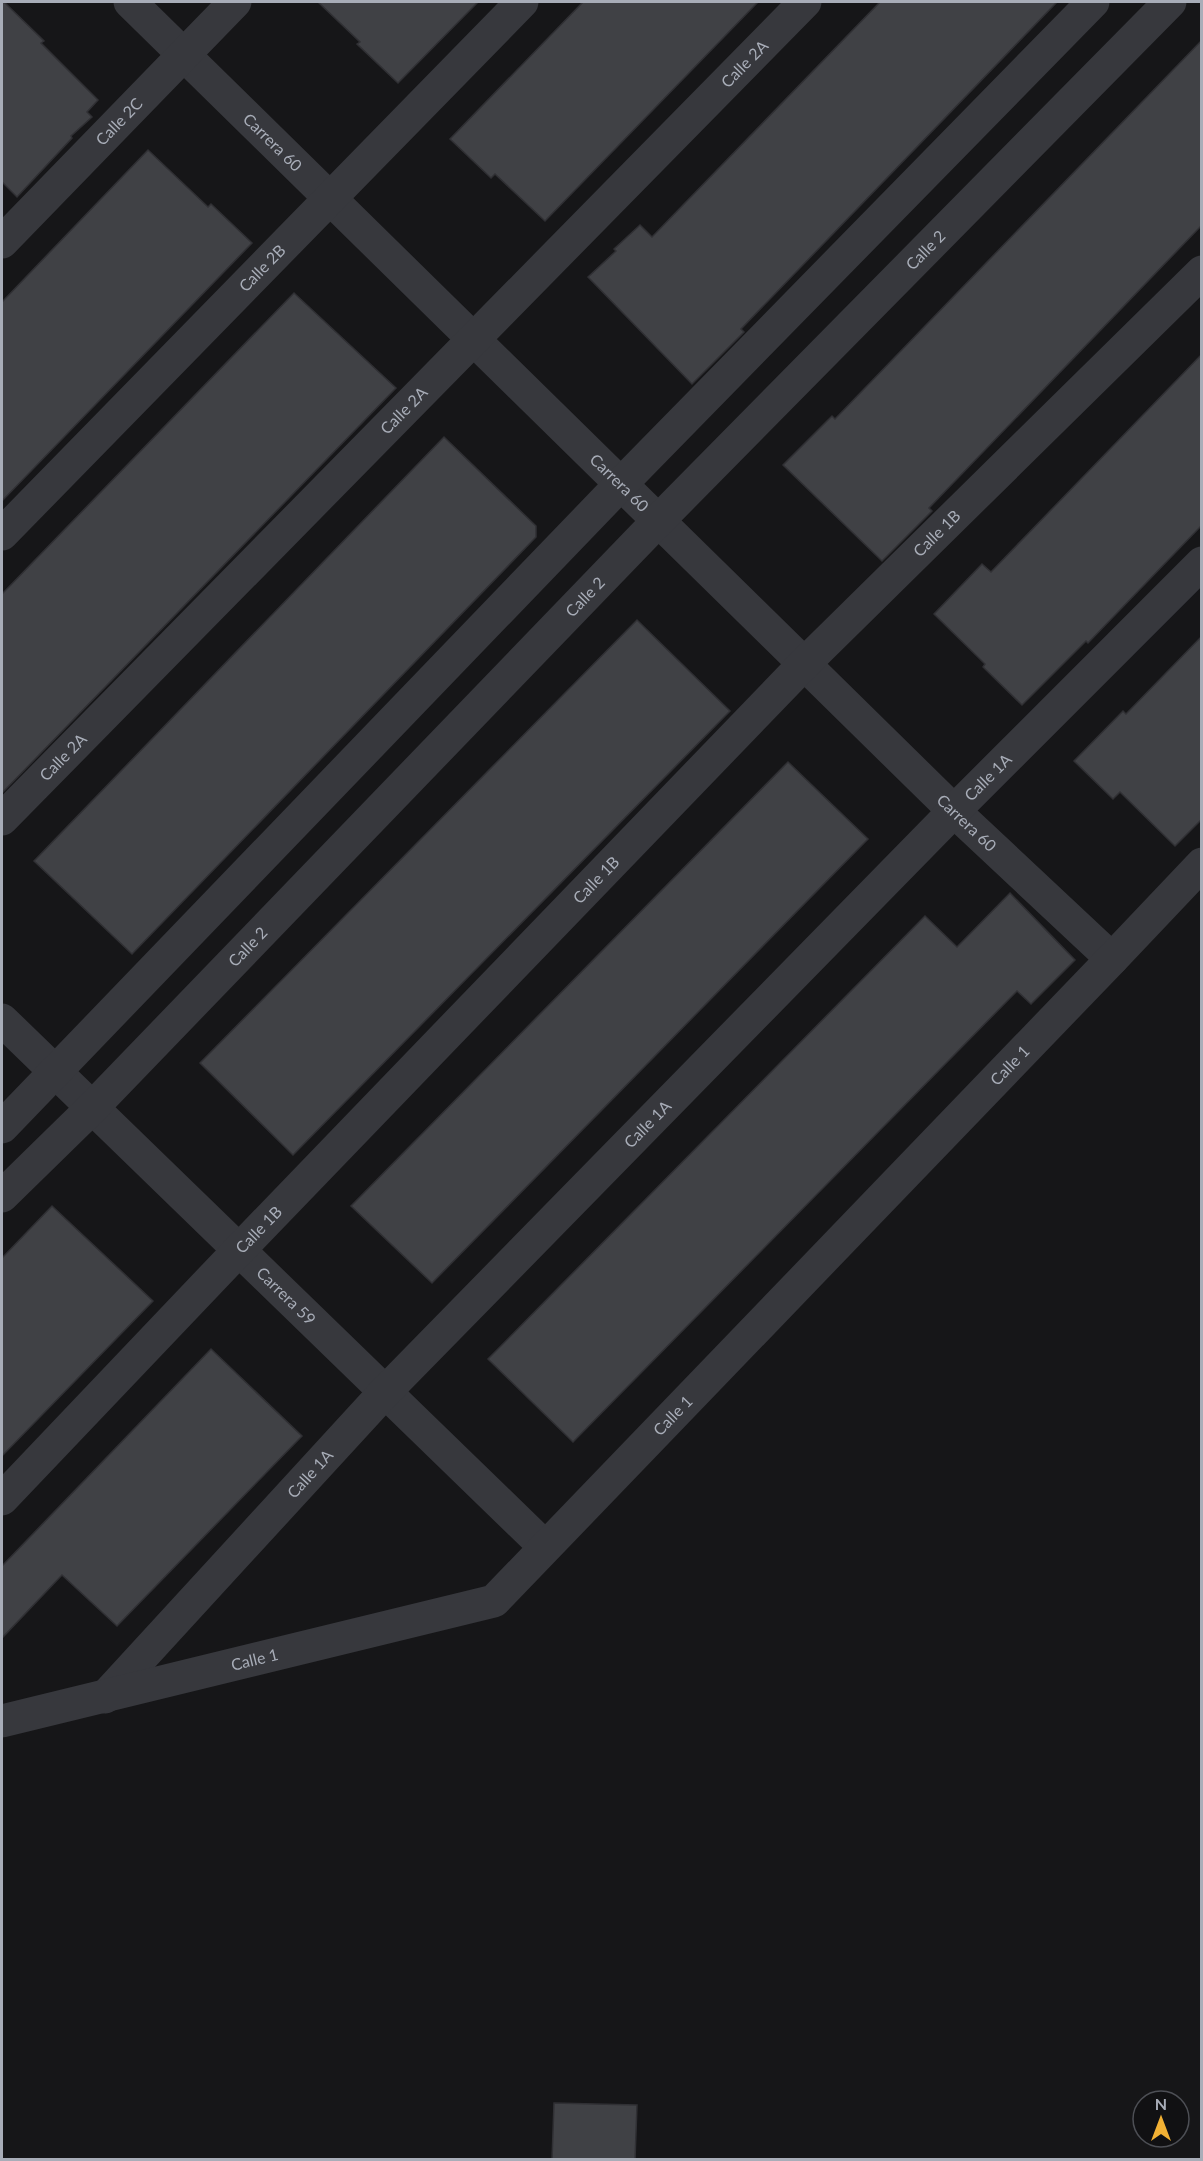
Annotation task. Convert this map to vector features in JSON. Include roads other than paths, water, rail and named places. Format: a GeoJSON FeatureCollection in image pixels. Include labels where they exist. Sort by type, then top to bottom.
{"type":"FeatureCollection","features":[{"type":"Feature","properties":{"kind":"street","name":"Carrera 60"},"geometry":{"type":"LineString","coordinates":[[130,2],[954,811],[1112,959]]}},
{"type":"Feature","properties":{"kind":"street","name":"Calle 2C"},"geometry":{"type":"LineString","coordinates":[[2,242],[235,2]]}},
{"type":"Feature","properties":{"kind":"street","name":"Calle 2B"},"geometry":{"type":"LineString","coordinates":[[2,534],[522,2]]}},
{"type":"Feature","properties":{"kind":"street","name":"Calle 2A"},"geometry":{"type":"LineString","coordinates":[[2,819],[806,2]]}},
{"type":"Feature","properties":{"kind":"street"},"geometry":{"type":"LineString","coordinates":[[2,1127],[621,484],[1093,2]]}},
{"type":"Feature","properties":{"kind":"street","name":"Calle 2"},"geometry":{"type":"LineString","coordinates":[[2,1196],[92,1108],[658,520],[1170,2]]}},
{"type":"Feature","properties":{"kind":"street","name":"Calle 1B"},"geometry":{"type":"LineString","coordinates":[[2,1499],[804,664],[1202,272]]}},
{"type":"Feature","properties":{"kind":"street","name":"Calle 1A"},"geometry":{"type":"LineString","coordinates":[[105,1697],[384,1393],[954,811],[1202,563]]}},
{"type":"Feature","properties":{"kind":"street","name":"Calle 1"},"geometry":{"type":"LineString","coordinates":[[2,1721],[494,1601],[1202,864]]}},
{"type":"Feature","properties":{"kind":"street","name":"Carrera 59"},"geometry":{"type":"LineString","coordinates":[[2,1020],[545,1547]]}}]}
